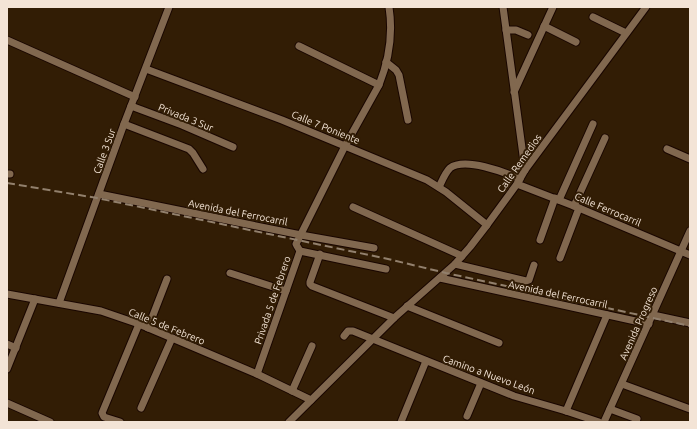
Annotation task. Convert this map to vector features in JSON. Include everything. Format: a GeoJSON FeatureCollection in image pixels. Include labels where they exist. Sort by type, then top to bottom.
{"type":"FeatureCollection","features":[{"type":"Feature","properties":{"kind":"street","name":"Calle 3 Sur"},"geometry":{"type":"LineString","coordinates":[[59,303],[124,124],[170,7]]}},
{"type":"Feature","properties":{"kind":"street"},"geometry":{"type":"LineString","coordinates":[[301,235],[345,146],[383,75],[391,31],[389,7]]}},
{"type":"Feature","properties":{"kind":"street"},"geometry":{"type":"LineString","coordinates":[[503,7],[525,170]]}},
{"type":"Feature","properties":{"kind":"street"},"geometry":{"type":"LineString","coordinates":[[514,93],[553,7]]}},
{"type":"Feature","properties":{"kind":"street","name":"Calle Remedios"},"geometry":{"type":"LineString","coordinates":[[289,422],[394,318],[440,278],[462,256],[487,225],[525,170],[646,7]]}},
{"type":"Feature","properties":{"kind":"street"},"geometry":{"type":"LineString","coordinates":[[593,17],[626,33]]}},
{"type":"Feature","properties":{"kind":"street"},"geometry":{"type":"LineString","coordinates":[[544,26],[576,42]]}},
{"type":"Feature","properties":{"kind":"street"},"geometry":{"type":"LineString","coordinates":[[506,30],[516,30],[528,35]]}},
{"type":"Feature","properties":{"kind":"street"},"geometry":{"type":"LineString","coordinates":[[7,40],[135,97]]}},
{"type":"Feature","properties":{"kind":"street"},"geometry":{"type":"LineString","coordinates":[[299,46],[379,85]]}},
{"type":"Feature","properties":{"kind":"street"},"geometry":{"type":"LineString","coordinates":[[386,62],[396,70],[399,75],[408,120]]}},
{"type":"Feature","properties":{"kind":"street","name":"Calle 7 Poniente"},"geometry":{"type":"LineString","coordinates":[[146,68],[282,120],[427,180],[439,187],[487,225]]}},
{"type":"Feature","properties":{"kind":"street","name":"Privada 3 Sur"},"geometry":{"type":"LineString","coordinates":[[131,106],[182,125],[233,147]]}},
{"type":"Feature","properties":{"kind":"street"},"geometry":{"type":"LineString","coordinates":[[124,124],[189,149],[203,169]]}},
{"type":"Feature","properties":{"kind":"street"},"geometry":{"type":"LineString","coordinates":[[540,240],[557,199],[593,124]]}},
{"type":"Feature","properties":{"kind":"street"},"geometry":{"type":"LineString","coordinates":[[560,258],[577,206],[605,138]]}},
{"type":"Feature","properties":{"kind":"street"},"geometry":{"type":"LineString","coordinates":[[667,149],[690,158]]}},
{"type":"Feature","properties":{"kind":"street","name":"Calle Ferrocarril"},"geometry":{"type":"LineString","coordinates":[[439,187],[446,172],[454,166],[466,164],[479,165],[690,255]]}},
{"type":"Feature","properties":{"kind":"street","name":"Avenida del Ferrocarril"},"geometry":{"type":"LineString","coordinates":[[99,194],[301,235],[374,248]]}},
{"type":"Feature","properties":{"kind":"street"},"geometry":{"type":"LineString","coordinates":[[353,207],[462,256]]}},
{"type":"Feature","properties":{"kind":"street","name":"Avenida Progreso"},"geometry":{"type":"LineString","coordinates":[[604,422],[690,231]]}},
{"type":"Feature","properties":{"kind":"street","name":"Privada 5 de Febrero"},"geometry":{"type":"LineString","coordinates":[[257,374],[300,251],[296,244],[301,235]]}},
{"type":"Feature","properties":{"kind":"street"},"geometry":{"type":"LineString","coordinates":[[300,251],[386,269]]}},
{"type":"Feature","properties":{"kind":"street"},"geometry":{"type":"LineString","coordinates":[[320,254],[310,282],[312,286],[394,318]]}},
{"type":"Feature","properties":{"kind":"street"},"geometry":{"type":"LineString","coordinates":[[455,264],[526,281],[529,280],[534,265]]}},
{"type":"Feature","properties":{"kind":"street"},"geometry":{"type":"LineString","coordinates":[[230,273],[286,291]]}},
{"type":"Feature","properties":{"kind":"street","name":"Avenida del Ferrocarril"},"geometry":{"type":"LineString","coordinates":[[440,278],[649,324]]}},
{"type":"Feature","properties":{"kind":"street"},"geometry":{"type":"LineString","coordinates":[[148,328],[167,279]]}},
{"type":"Feature","properties":{"kind":"street","name":"Calle 5 de Febrero"},"geometry":{"type":"LineString","coordinates":[[7,294],[101,311],[139,324],[257,374],[311,400]]}},
{"type":"Feature","properties":{"kind":"street"},"geometry":{"type":"LineString","coordinates":[[7,369],[35,299]]}},
{"type":"Feature","properties":{"kind":"street"},"geometry":{"type":"LineString","coordinates":[[407,306],[499,344]]}},
{"type":"Feature","properties":{"kind":"street"},"geometry":{"type":"LineString","coordinates":[[566,411],[607,315]]}},
{"type":"Feature","properties":{"kind":"street"},"geometry":{"type":"LineString","coordinates":[[652,315],[690,323]]}},
{"type":"Feature","properties":{"kind":"street"},"geometry":{"type":"LineString","coordinates":[[120,422],[104,417],[102,413],[139,324]]}},
{"type":"Feature","properties":{"kind":"street","name":"Camino a Nuevo León"},"geometry":{"type":"LineString","coordinates":[[344,336],[348,331],[353,331],[514,396],[599,422]]}},
{"type":"Feature","properties":{"kind":"street"},"geometry":{"type":"LineString","coordinates":[[141,408],[172,338]]}},
{"type":"Feature","properties":{"kind":"street"},"geometry":{"type":"LineString","coordinates":[[7,344],[16,348]]}},
{"type":"Feature","properties":{"kind":"street"},"geometry":{"type":"LineString","coordinates":[[292,391],[312,346]]}},
{"type":"Feature","properties":{"kind":"street"},"geometry":{"type":"LineString","coordinates":[[401,422],[426,361]]}},
{"type":"Feature","properties":{"kind":"street"},"geometry":{"type":"LineString","coordinates":[[466,416],[481,382]]}},
{"type":"Feature","properties":{"kind":"street"},"geometry":{"type":"LineString","coordinates":[[622,384],[690,409]]}},
{"type":"Feature","properties":{"kind":"street"},"geometry":{"type":"LineString","coordinates":[[7,403],[50,422]]}},
{"type":"Feature","properties":{"kind":"street"},"geometry":{"type":"LineString","coordinates":[[610,409],[637,419]]}},
{"type":"Feature","properties":{"kind":"railway"},"geometry":{"type":"LineString","coordinates":[[7,183],[97,198],[388,259],[690,326]]}}]}
